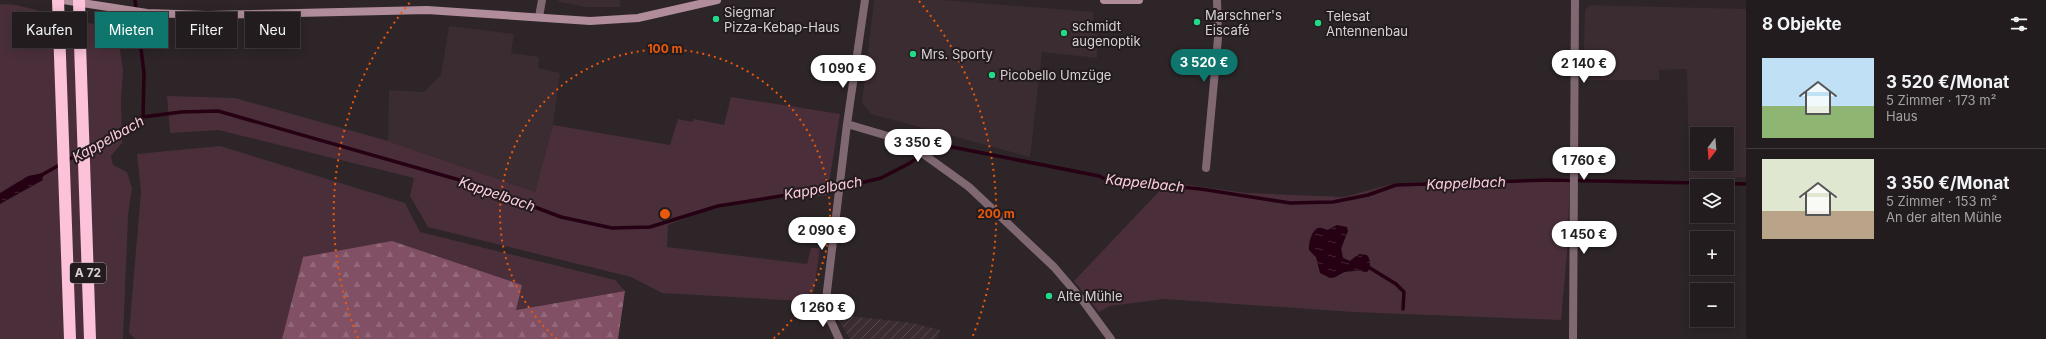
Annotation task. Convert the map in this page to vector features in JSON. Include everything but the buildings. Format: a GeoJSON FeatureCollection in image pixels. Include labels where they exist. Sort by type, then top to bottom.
{"type":"FeatureCollection","features":[{"type":"Feature","properties":{"kind":"highway","name":"A 72"},"geometry":{"type":"LineString","coordinates":[[58,0],[70,339]]}},
{"type":"Feature","properties":{"kind":"highway","name":"A 72"},"geometry":{"type":"LineString","coordinates":[[79,0],[90,339]]}},
{"type":"Feature","properties":{"kind":"main road"},"geometry":{"type":"LineString","coordinates":[[63,0],[147,13],[207,15],[427,10],[614,21],[638,18],[717,0]]}},
{"type":"Feature","properties":{"kind":"main road"},"geometry":{"type":"LineString","coordinates":[[1104,0],[1140,0]]}},
{"type":"Feature","properties":{"kind":"street"},"geometry":{"type":"LineString","coordinates":[[539,17],[542,0]]}},
{"type":"Feature","properties":{"kind":"street"},"geometry":{"type":"LineString","coordinates":[[839,339],[825,308],[847,124],[865,0]]}},
{"type":"Feature","properties":{"kind":"street"},"geometry":{"type":"LineString","coordinates":[[1206,168],[1218,38],[1217,0]]}},
{"type":"Feature","properties":{"kind":"street"},"geometry":{"type":"LineString","coordinates":[[1573,339],[1575,0]]}},
{"type":"Feature","properties":{"kind":"street"},"geometry":{"type":"LineString","coordinates":[[847,124],[898,139],[915,148],[969,187],[1054,267],[1097,319],[1110,339]]}},
{"type":"Feature","properties":{"kind":"shaded area"},"geometry":{"type":"Polygon","coordinates":[[[557,0],[620,0],[620,7],[586,7],[560,2],[557,0]]]}},
{"type":"Feature","properties":{"kind":"shaded area"},"geometry":{"type":"Polygon","coordinates":[[[874,0],[943,0],[1093,12],[1092,33],[1098,35],[1097,58],[1042,52],[1030,157],[871,114],[862,103],[874,0]]]}},
{"type":"Feature","properties":{"kind":"shaded area"},"geometry":{"type":"Polygon","coordinates":[[[0,4],[16,5],[44,12],[12,12],[12,48],[87,48],[87,23],[95,25],[95,48],[120,48],[123,70],[121,100],[122,143],[111,156],[113,165],[127,172],[132,188],[128,215],[123,339],[0,339],[0,4]]]}},
{"type":"Feature","properties":{"kind":"shaded area"},"geometry":{"type":"Polygon","coordinates":[[[1590,5],[1746,9],[1746,177],[1689,179],[1687,69],[1659,70],[1659,80],[1583,80],[1585,10],[1590,5]]]}},
{"type":"Feature","properties":{"kind":"shaded area"},"geometry":{"type":"Polygon","coordinates":[[[449,26],[514,34],[511,53],[539,57],[538,68],[560,73],[553,125],[535,192],[388,141],[389,90],[424,92],[441,75],[449,26]]]}},
{"type":"Feature","properties":{"kind":"shaded area"},"geometry":{"type":"Polygon","coordinates":[[[167,96],[235,98],[388,141],[535,192],[553,125],[670,145],[678,119],[692,122],[694,119],[724,125],[731,97],[840,114],[827,196],[785,197],[746,202],[707,211],[668,225],[667,247],[807,264],[811,248],[820,248],[813,296],[802,301],[662,293],[631,277],[428,227],[410,196],[414,178],[218,130],[170,133],[167,96]]]}},
{"type":"Feature","properties":{"kind":"shaded area"},"geometry":{"type":"Polygon","coordinates":[[[220,146],[405,203],[420,232],[615,280],[625,291],[515,310],[522,285],[303,257],[282,339],[135,339],[129,333],[141,192],[137,154],[220,146]]]}},
{"type":"Feature","properties":{"kind":"shaded area"},"geometry":{"type":"Polygon","coordinates":[[[1570,178],[1567,253],[1561,320],[1354,312],[1164,299],[1110,306],[1099,312],[1074,281],[1168,182],[1246,193],[1344,197],[1396,183],[1570,178]],[[1334,226],[1328,230],[1322,228],[1313,233],[1309,242],[1312,253],[1334,278],[1344,272],[1358,270],[1364,272],[1370,268],[1369,257],[1356,256],[1350,261],[1343,258],[1341,251],[1345,238],[1334,226]]]}},
{"type":"Feature","properties":{"kind":"shaded area"},"geometry":{"type":"Polygon","coordinates":[[[840,315],[913,323],[940,330],[937,339],[850,339],[839,321],[840,315]]]}},
{"type":"Feature","properties":{"kind":"green space"},"geometry":{"type":"Polygon","coordinates":[[[392,241],[522,285],[516,310],[625,291],[618,339],[282,339],[303,257],[392,241]]]}},
{"type":"Feature","properties":{"kind":"water"},"geometry":{"type":"Polygon","coordinates":[[[43,173],[43,180],[0,204],[0,193],[28,176],[43,173]]]}},
{"type":"Feature","properties":{"kind":"water"},"geometry":{"type":"Polygon","coordinates":[[[1337,225],[1347,227],[1348,231],[1341,248],[1343,258],[1350,261],[1359,254],[1367,255],[1370,264],[1367,272],[1348,271],[1330,278],[1320,273],[1316,257],[1309,250],[1311,238],[1314,231],[1318,228],[1328,230],[1337,225]]]}},
{"type":"Feature","properties":{"kind":"waterway"},"geometry":{"type":"LineString","coordinates":[[135,0],[144,73],[143,117]]}},
{"type":"Feature","properties":{"kind":"waterway","name":"Kappelbach"},"geometry":{"type":"LineString","coordinates":[[66,161],[143,117],[181,112],[218,111],[477,185],[561,217],[612,228],[650,227],[718,206],[856,184],[881,178],[910,163],[930,147],[947,146],[1099,176],[1107,180],[1201,189],[1290,203],[1333,202],[1368,195],[1396,185],[1550,180],[1746,184]]}},
{"type":"Feature","properties":{"kind":"waterway","name":"Kappelbach"},"geometry":{"type":"LineString","coordinates":[[40,176],[61,164]]}},
{"type":"Feature","properties":{"kind":"waterway"},"geometry":{"type":"LineString","coordinates":[[1370,268],[1396,284],[1404,292],[1403,309]]}},
{"type":"Feature","properties":{"kind":"place","name":"Siegmar Pizza-Kebap-Haus"},"geometry":{"type":"Point","coordinates":[716,19]}},
{"type":"Feature","properties":{"kind":"place","name":"Marschner's Eiscafé"},"geometry":{"type":"Point","coordinates":[1197,22]}},
{"type":"Feature","properties":{"kind":"place","name":"Telesat Antennenbau"},"geometry":{"type":"Point","coordinates":[1318,23]}},
{"type":"Feature","properties":{"kind":"place","name":"schmidt augenoptik"},"geometry":{"type":"Point","coordinates":[1064,33]}},
{"type":"Feature","properties":{"kind":"place","name":"Mrs. Sporty"},"geometry":{"type":"Point","coordinates":[913,54]}},
{"type":"Feature","properties":{"kind":"place","name":"Picobello Umzüge"},"geometry":{"type":"Point","coordinates":[992,75]}},
{"type":"Feature","properties":{"kind":"place","name":"Alte Mühle"},"geometry":{"type":"Point","coordinates":[1049,296]}}]}
